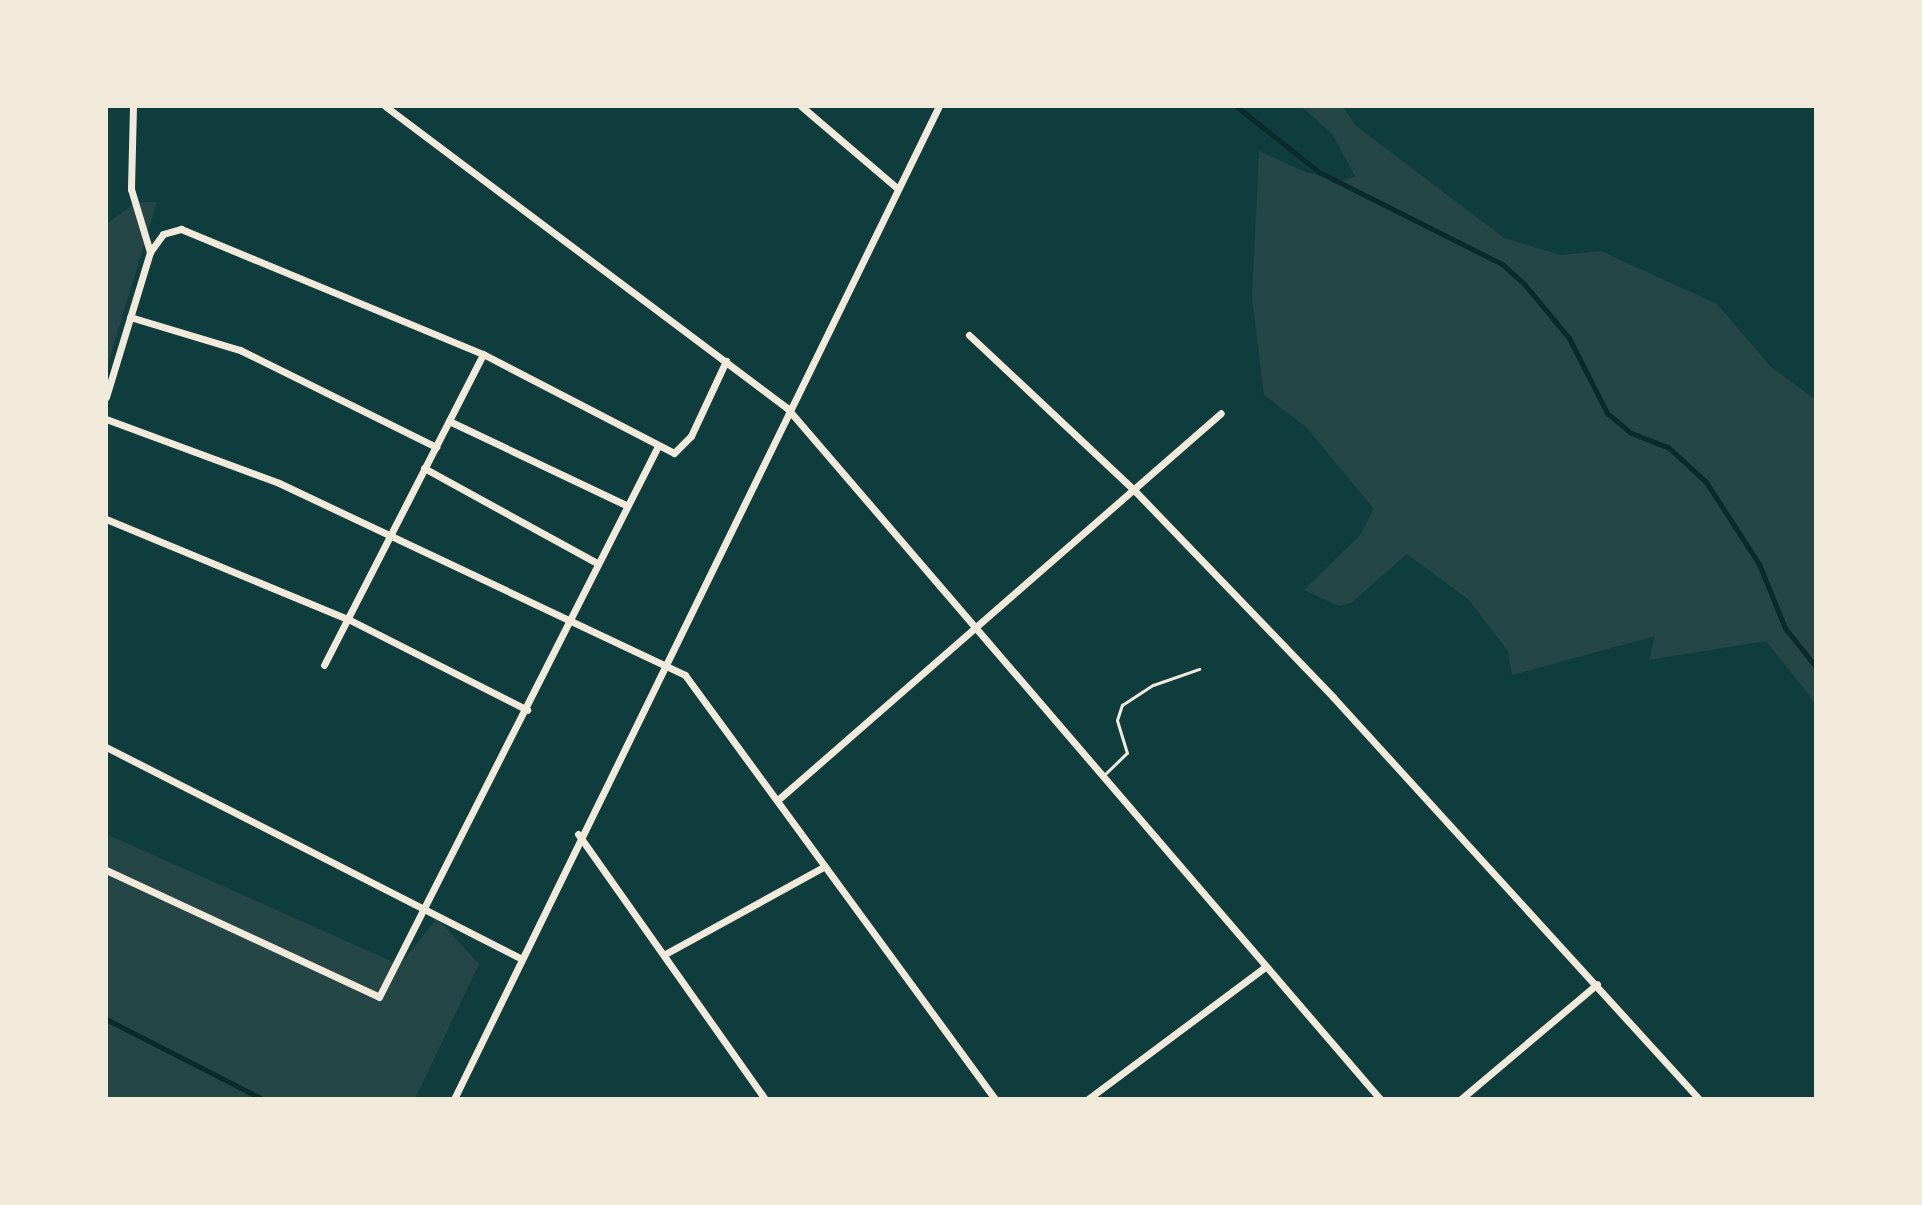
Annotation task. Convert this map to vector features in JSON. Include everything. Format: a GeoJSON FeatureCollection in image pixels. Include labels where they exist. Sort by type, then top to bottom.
{"type":"FeatureCollection","features":[{"type":"Feature","properties":{"kind":"street"},"geometry":{"type":"LineString","coordinates":[[133,106],[131,189],[150,252]]}},
{"type":"Feature","properties":{"kind":"street"},"geometry":{"type":"LineString","coordinates":[[385,106],[787,408],[979,626],[1264,968],[1380,1099]]}},
{"type":"Feature","properties":{"kind":"street"},"geometry":{"type":"LineString","coordinates":[[801,106],[897,188]]}},
{"type":"Feature","properties":{"kind":"street"},"geometry":{"type":"LineString","coordinates":[[454,1099],[578,834],[668,664],[787,408],[939,106]]}},
{"type":"Feature","properties":{"kind":"street"},"geometry":{"type":"LineString","coordinates":[[106,397],[150,252],[172,230],[192,230],[483,354],[674,453],[691,436],[726,361]]}},
{"type":"Feature","properties":{"kind":"street"},"geometry":{"type":"LineString","coordinates":[[130,317],[240,350],[436,447]]}},
{"type":"Feature","properties":{"kind":"street"},"geometry":{"type":"LineString","coordinates":[[969,335],[1135,491],[1597,984],[1699,1099]]}},
{"type":"Feature","properties":{"kind":"street"},"geometry":{"type":"LineString","coordinates":[[324,665],[483,354]]}},
{"type":"Feature","properties":{"kind":"street"},"geometry":{"type":"LineString","coordinates":[[780,798],[1221,413]]}},
{"type":"Feature","properties":{"kind":"street"},"geometry":{"type":"LineString","coordinates":[[106,419],[279,483],[569,624],[668,664],[685,675],[780,798],[825,866],[995,1099]]}},
{"type":"Feature","properties":{"kind":"street"},"geometry":{"type":"LineString","coordinates":[[449,421],[624,504]]}},
{"type":"Feature","properties":{"kind":"street"},"geometry":{"type":"LineString","coordinates":[[106,870],[379,997],[527,710],[624,504],[658,446]]}},
{"type":"Feature","properties":{"kind":"street"},"geometry":{"type":"LineString","coordinates":[[424,468],[595,562]]}},
{"type":"Feature","properties":{"kind":"street"},"geometry":{"type":"LineString","coordinates":[[106,519],[348,619],[527,710]]}},
{"type":"Feature","properties":{"kind":"street"},"geometry":{"type":"LineString","coordinates":[[106,747],[520,958]]}},
{"type":"Feature","properties":{"kind":"street"},"geometry":{"type":"LineString","coordinates":[[578,834],[667,953],[765,1099]]}},
{"type":"Feature","properties":{"kind":"street"},"geometry":{"type":"LineString","coordinates":[[667,953],[825,866]]}},
{"type":"Feature","properties":{"kind":"street"},"geometry":{"type":"LineString","coordinates":[[1088,1099],[1264,968]]}},
{"type":"Feature","properties":{"kind":"street"},"geometry":{"type":"LineString","coordinates":[[1461,1099],[1597,984]]}},
{"type":"Feature","properties":{"kind":"lane"},"geometry":{"type":"LineString","coordinates":[[1102,776],[1127,753],[1117,720],[1122,705],[1153,685],[1199,669]]}},
{"type":"Feature","properties":{"kind":"shaded area"},"geometry":{"type":"Polygon","coordinates":[[[1301,106],[1343,106],[1355,125],[1504,238],[1561,255],[1601,251],[1717,304],[1771,367],[1816,400],[1816,704],[1766,641],[1649,660],[1655,636],[1512,675],[1508,651],[1469,600],[1407,554],[1351,603],[1339,606],[1304,590],[1360,535],[1374,509],[1306,427],[1264,395],[1252,298],[1259,151],[1305,172],[1343,181],[1355,176],[1332,134],[1301,106]]]}},
{"type":"Feature","properties":{"kind":"shaded area"},"geometry":{"type":"Polygon","coordinates":[[[137,202],[157,202],[106,370],[106,224],[137,202]]]}},
{"type":"Feature","properties":{"kind":"shaded area"},"geometry":{"type":"Polygon","coordinates":[[[106,834],[400,965],[437,918],[479,964],[415,1099],[106,1099],[106,834]]]}},
{"type":"Feature","properties":{"kind":"waterway"},"geometry":{"type":"LineString","coordinates":[[1236,106],[1319,172],[1502,264],[1525,285],[1569,338],[1607,413],[1631,433],[1668,447],[1706,482],[1759,564],[1785,628],[1816,667]]}},
{"type":"Feature","properties":{"kind":"waterway"},"geometry":{"type":"LineString","coordinates":[[106,1019],[262,1099]]}}]}
